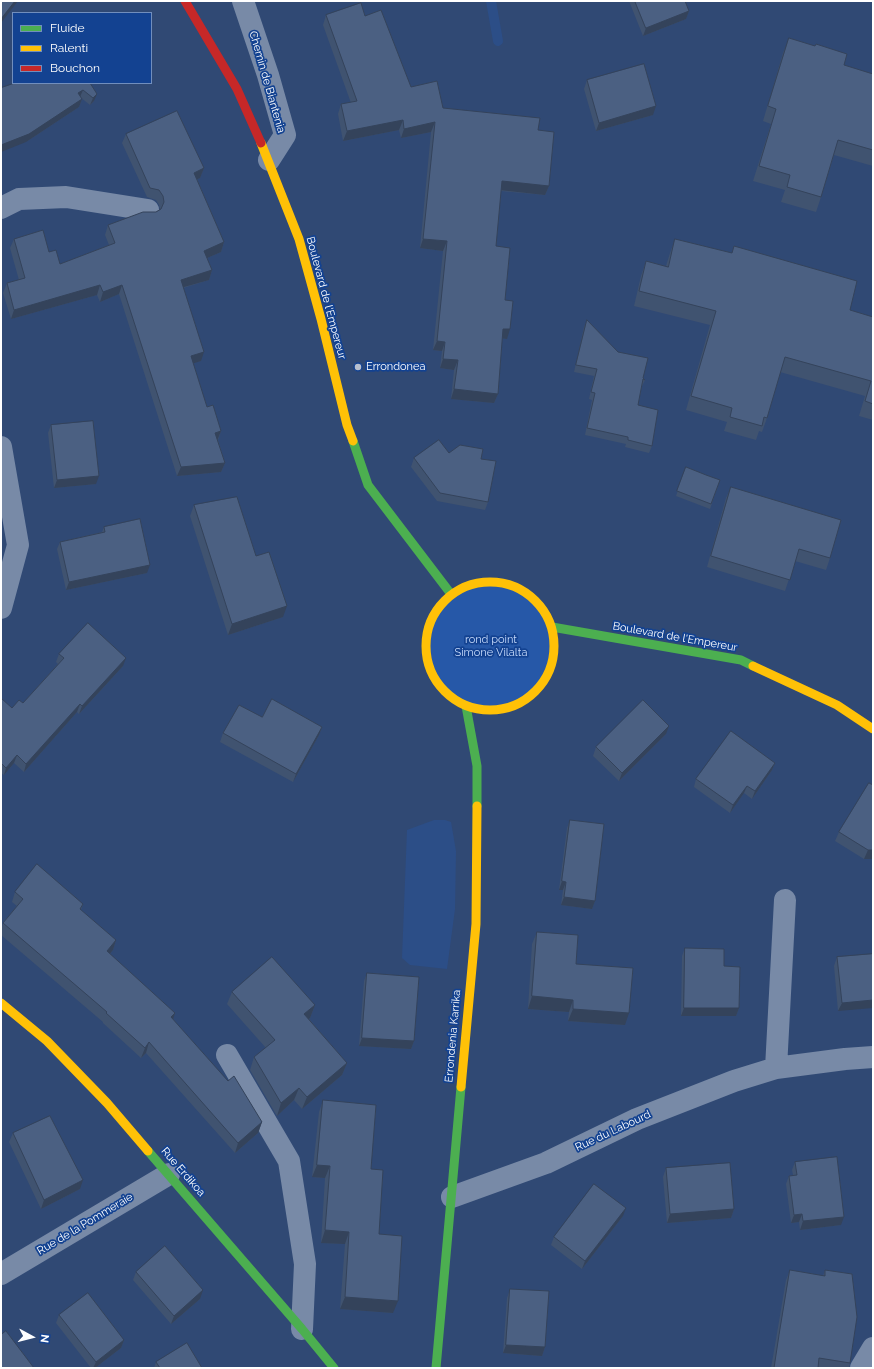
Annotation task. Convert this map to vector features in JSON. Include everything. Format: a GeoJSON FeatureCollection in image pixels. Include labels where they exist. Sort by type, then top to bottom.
{"type":"FeatureCollection","features":[{"type":"Feature","properties":{"kind":"main road","name":"Boulevard de l'Empereur"},"geometry":{"type":"LineString","coordinates":[[185,1],[237,89],[269,160],[299,240],[321,318],[347,425],[368,485],[451,594]]}},
{"type":"Feature","properties":{"kind":"main road"},"geometry":{"type":"LineString","coordinates":[[477,582],[505,583],[535,599],[552,627],[554,656],[544,683],[522,703],[495,711],[466,706],[439,686],[426,655],[430,621],[451,594],[477,582]]}},
{"type":"Feature","properties":{"kind":"main road","name":"Boulevard de l'Empereur"},"geometry":{"type":"LineString","coordinates":[[552,627],[741,660],[836,704],[873,729]]}},
{"type":"Feature","properties":{"kind":"main road","name":"Errondenia Karrika"},"geometry":{"type":"LineString","coordinates":[[436,1368],[476,924],[477,766],[466,706]]}},
{"type":"Feature","properties":{"kind":"main road","name":"Rue Erdikoa"},"geometry":{"type":"LineString","coordinates":[[1,1003],[47,1041],[108,1103],[302,1328],[334,1368]]}},
{"type":"Feature","properties":{"kind":"street","name":"Chemin de Biantenia"},"geometry":{"type":"LineString","coordinates":[[243,1],[268,75],[285,135],[269,160]]}},
{"type":"Feature","properties":{"kind":"street"},"geometry":{"type":"LineString","coordinates":[[1,208],[19,199],[66,198],[148,210]]}},
{"type":"Feature","properties":{"kind":"street"},"geometry":{"type":"LineString","coordinates":[[1,447],[18,545],[1,608]]}},
{"type":"Feature","properties":{"kind":"street"},"geometry":{"type":"LineString","coordinates":[[776,1068],[785,900]]}},
{"type":"Feature","properties":{"kind":"street"},"geometry":{"type":"LineString","coordinates":[[227,1055],[289,1161],[306,1264],[302,1328]]}},
{"type":"Feature","properties":{"kind":"street","name":"Rue du Labourd"},"geometry":{"type":"LineString","coordinates":[[452,1197],[546,1164],[637,1119],[734,1082],[776,1068],[844,1059],[873,1057]]}},
{"type":"Feature","properties":{"kind":"street","name":"Rue de la Pommeraie"},"geometry":{"type":"LineString","coordinates":[[1,1274],[169,1174]]}},
{"type":"Feature","properties":{"kind":"street"},"geometry":{"type":"LineString","coordinates":[[861,1368],[873,1348]]}},
{"type":"Feature","properties":{"kind":"green space","name":"rond point Simone Vilalta"},"geometry":{"type":"Polygon","coordinates":[[[490,582],[514,587],[535,601],[549,622],[554,646],[549,670],[535,691],[514,705],[490,710],[466,705],[445,691],[431,670],[426,646],[431,622],[445,601],[466,587],[490,582]]]}},
{"type":"Feature","properties":{"kind":"shaded area"},"geometry":{"type":"Polygon","coordinates":[[[434,820],[445,820],[451,822],[456,851],[455,909],[447,969],[410,965],[402,958],[407,830],[434,820]]]}},
{"type":"Feature","properties":{"kind":"building"},"geometry":{"type":"Polygon","coordinates":[[[1,1],[15,1],[1,19],[1,1]]]}},
{"type":"Feature","properties":{"kind":"building"},"geometry":{"type":"Polygon","coordinates":[[[635,1],[685,1],[689,11],[646,28],[635,1]]]}},
{"type":"Feature","properties":{"kind":"building"},"geometry":{"type":"Polygon","coordinates":[[[361,3],[365,16],[381,10],[411,87],[437,81],[443,108],[540,118],[538,130],[554,132],[549,186],[502,181],[496,246],[510,248],[505,300],[513,301],[510,329],[503,329],[498,394],[454,389],[458,360],[443,359],[445,342],[437,341],[447,241],[423,239],[435,122],[404,129],[403,120],[347,131],[341,104],[357,101],[326,15],[361,3]]]}},
{"type":"Feature","properties":{"kind":"building"},"geometry":{"type":"Polygon","coordinates":[[[789,38],[815,46],[816,44],[847,54],[844,65],[873,74],[873,150],[838,140],[821,197],[787,187],[790,175],[759,166],[776,109],[768,106],[789,38]]]}},
{"type":"Feature","properties":{"kind":"building"},"geometry":{"type":"Polygon","coordinates":[[[644,64],[656,106],[599,123],[587,80],[644,64]]]}},
{"type":"Feature","properties":{"kind":"building"},"geometry":{"type":"Polygon","coordinates":[[[12,84],[91,84],[97,94],[93,98],[83,90],[78,93],[82,99],[29,134],[1,145],[1,88],[12,84]]]}},
{"type":"Feature","properties":{"kind":"building"},"geometry":{"type":"Polygon","coordinates":[[[177,111],[204,168],[194,173],[224,242],[204,251],[212,270],[181,280],[204,352],[191,356],[207,407],[213,405],[221,431],[215,433],[225,463],[181,467],[122,285],[103,292],[100,285],[14,310],[7,283],[25,278],[14,239],[43,230],[49,252],[56,250],[60,264],[115,243],[108,225],[143,212],[156,212],[161,209],[164,202],[163,196],[159,190],[150,188],[126,134],[177,111]]]}},
{"type":"Feature","properties":{"kind":"building"},"geometry":{"type":"Polygon","coordinates":[[[675,239],[732,253],[734,246],[857,281],[850,310],[873,317],[873,404],[865,401],[871,381],[785,357],[767,418],[764,417],[762,426],[730,417],[732,408],[691,396],[716,311],[639,291],[646,261],[668,267],[675,239]]]}},
{"type":"Feature","properties":{"kind":"building"},"geometry":{"type":"Polygon","coordinates":[[[587,320],[618,352],[648,358],[643,378],[645,380],[643,379],[638,405],[658,410],[652,446],[628,440],[628,437],[587,428],[595,393],[591,392],[597,369],[576,365],[587,320]]]}},
{"type":"Feature","properties":{"kind":"building"},"geometry":{"type":"Polygon","coordinates":[[[93,421],[99,476],[57,480],[51,425],[93,421]]]}},
{"type":"Feature","properties":{"kind":"building"},"geometry":{"type":"Polygon","coordinates":[[[439,440],[449,453],[460,445],[483,449],[481,459],[496,461],[488,502],[440,493],[414,458],[439,440]]]}},
{"type":"Feature","properties":{"kind":"building"},"geometry":{"type":"Polygon","coordinates":[[[686,467],[720,480],[711,504],[677,491],[686,467]]]}},
{"type":"Feature","properties":{"kind":"building"},"geometry":{"type":"Polygon","coordinates":[[[731,487],[841,520],[830,558],[799,549],[790,580],[711,556],[731,487]]]}},
{"type":"Feature","properties":{"kind":"building"},"geometry":{"type":"Polygon","coordinates":[[[237,497],[256,556],[269,552],[287,606],[232,624],[194,505],[237,497]]]}},
{"type":"Feature","properties":{"kind":"building"},"geometry":{"type":"Polygon","coordinates":[[[140,519],[150,565],[69,582],[60,542],[105,532],[104,527],[140,519]]]}},
{"type":"Feature","properties":{"kind":"building"},"geometry":{"type":"Polygon","coordinates":[[[88,623],[126,658],[82,706],[80,704],[26,764],[17,755],[6,768],[1,763],[1,700],[2,699],[12,708],[19,700],[23,703],[64,658],[59,654],[88,623]]]}},
{"type":"Feature","properties":{"kind":"building"},"geometry":{"type":"Polygon","coordinates":[[[272,699],[322,727],[296,774],[223,733],[239,705],[262,717],[272,699]]]}},
{"type":"Feature","properties":{"kind":"building"},"geometry":{"type":"Polygon","coordinates":[[[643,700],[669,726],[622,773],[596,747],[643,700]]]}},
{"type":"Feature","properties":{"kind":"building"},"geometry":{"type":"Polygon","coordinates":[[[731,731],[775,763],[755,791],[747,786],[733,805],[696,779],[731,731]]]}},
{"type":"Feature","properties":{"kind":"building"},"geometry":{"type":"Polygon","coordinates":[[[869,783],[873,785],[873,850],[868,850],[839,832],[869,783]]]}},
{"type":"Feature","properties":{"kind":"building"},"geometry":{"type":"Polygon","coordinates":[[[570,820],[604,824],[595,901],[564,897],[566,882],[562,881],[570,820]]]}},
{"type":"Feature","properties":{"kind":"building"},"geometry":{"type":"Polygon","coordinates":[[[37,864],[83,904],[80,909],[116,940],[107,951],[175,1013],[171,1017],[228,1081],[234,1076],[262,1122],[238,1143],[149,1042],[145,1048],[106,1013],[107,1012],[3,923],[23,899],[15,892],[37,864]]]}},
{"type":"Feature","properties":{"kind":"building"},"geometry":{"type":"Polygon","coordinates":[[[537,932],[578,935],[576,964],[633,968],[629,1013],[573,1009],[573,1000],[532,996],[537,932]]]}},
{"type":"Feature","properties":{"kind":"building"},"geometry":{"type":"Polygon","coordinates":[[[685,948],[724,949],[724,966],[740,967],[739,1008],[684,1008],[685,948]]]}},
{"type":"Feature","properties":{"kind":"building"},"geometry":{"type":"Polygon","coordinates":[[[873,954],[873,1000],[842,1003],[837,957],[873,954]]]}},
{"type":"Feature","properties":{"kind":"building"},"geometry":{"type":"Polygon","coordinates":[[[272,957],[315,1005],[304,1014],[347,1063],[307,1097],[299,1088],[281,1103],[254,1057],[275,1040],[232,992],[272,957]]]}},
{"type":"Feature","properties":{"kind":"building"},"geometry":{"type":"Polygon","coordinates":[[[367,973],[419,977],[414,1041],[362,1038],[367,973]]]}},
{"type":"Feature","properties":{"kind":"building"},"geometry":{"type":"Polygon","coordinates":[[[323,1100],[376,1105],[371,1169],[383,1170],[379,1234],[402,1236],[398,1301],[345,1297],[349,1232],[325,1230],[330,1166],[317,1165],[323,1100]]]}},
{"type":"Feature","properties":{"kind":"building"},"geometry":{"type":"Polygon","coordinates":[[[50,1116],[83,1180],[44,1200],[13,1133],[50,1116]]]}},
{"type":"Feature","properties":{"kind":"building"},"geometry":{"type":"Polygon","coordinates":[[[837,1157],[844,1217],[803,1221],[802,1214],[794,1215],[789,1176],[797,1175],[795,1162],[837,1157]]]}},
{"type":"Feature","properties":{"kind":"building"},"geometry":{"type":"Polygon","coordinates":[[[730,1163],[734,1209],[670,1214],[666,1168],[730,1163]]]}},
{"type":"Feature","properties":{"kind":"building"},"geometry":{"type":"Polygon","coordinates":[[[594,1184],[626,1208],[585,1261],[554,1237],[594,1184]]]}},
{"type":"Feature","properties":{"kind":"building"},"geometry":{"type":"Polygon","coordinates":[[[165,1246],[203,1290],[174,1316],[136,1272],[165,1246]]]}},
{"type":"Feature","properties":{"kind":"building"},"geometry":{"type":"Polygon","coordinates":[[[790,1270],[825,1276],[825,1270],[852,1274],[857,1317],[850,1363],[819,1358],[818,1368],[774,1368],[790,1270]]]}},
{"type":"Feature","properties":{"kind":"building"},"geometry":{"type":"Polygon","coordinates":[[[510,1289],[549,1291],[545,1347],[506,1345],[510,1289]]]}},
{"type":"Feature","properties":{"kind":"building"},"geometry":{"type":"Polygon","coordinates":[[[88,1293],[124,1340],[96,1362],[59,1315],[88,1293]]]}},
{"type":"Feature","properties":{"kind":"building"},"geometry":{"type":"Polygon","coordinates":[[[6,1331],[34,1368],[1,1368],[1,1335],[6,1331]]]}},
{"type":"Feature","properties":{"kind":"building"},"geometry":{"type":"Polygon","coordinates":[[[187,1343],[202,1368],[160,1368],[156,1362],[187,1343]]]}},
{"type":"Feature","properties":{"kind":"waterway"},"geometry":{"type":"LineString","coordinates":[[491,1],[498,41]]}},
{"type":"Feature","properties":{"kind":"traffic: fast"},"geometry":{"type":"LineString","coordinates":[[353,441],[368,485],[451,594]]}},
{"type":"Feature","properties":{"kind":"traffic: fast"},"geometry":{"type":"LineString","coordinates":[[552,627],[741,660],[753,666]]}},
{"type":"Feature","properties":{"kind":"traffic: fast"},"geometry":{"type":"LineString","coordinates":[[466,706],[477,766],[477,806]]}},
{"type":"Feature","properties":{"kind":"traffic: fast"},"geometry":{"type":"LineString","coordinates":[[436,1368],[461,1087]]}},
{"type":"Feature","properties":{"kind":"traffic: fast"},"geometry":{"type":"LineString","coordinates":[[148,1151],[334,1368]]}},
{"type":"Feature","properties":{"kind":"traffic: slow"},"geometry":{"type":"LineString","coordinates":[[261,143],[299,239],[321,319],[347,425],[353,441]]}},
{"type":"Feature","properties":{"kind":"traffic: slow"},"geometry":{"type":"LineString","coordinates":[[490,582],[514,587],[535,601],[549,622],[554,646],[549,670],[535,691],[514,705],[490,710],[466,705],[445,691],[431,670],[426,646],[431,622],[445,601],[466,587],[490,582]]}},
{"type":"Feature","properties":{"kind":"traffic: slow"},"geometry":{"type":"LineString","coordinates":[[753,666],[837,705],[873,729]]}},
{"type":"Feature","properties":{"kind":"traffic: slow"},"geometry":{"type":"LineString","coordinates":[[461,1087],[476,924],[477,806]]}},
{"type":"Feature","properties":{"kind":"traffic: slow"},"geometry":{"type":"LineString","coordinates":[[1,1003],[47,1041],[107,1103],[148,1151]]}},
{"type":"Feature","properties":{"kind":"traffic: jam"},"geometry":{"type":"LineString","coordinates":[[185,1],[237,89],[261,143]]}},
{"type":"Feature","properties":{"kind":"place","name":"Errondonea"},"geometry":{"type":"Point","coordinates":[358,367]}}]}
